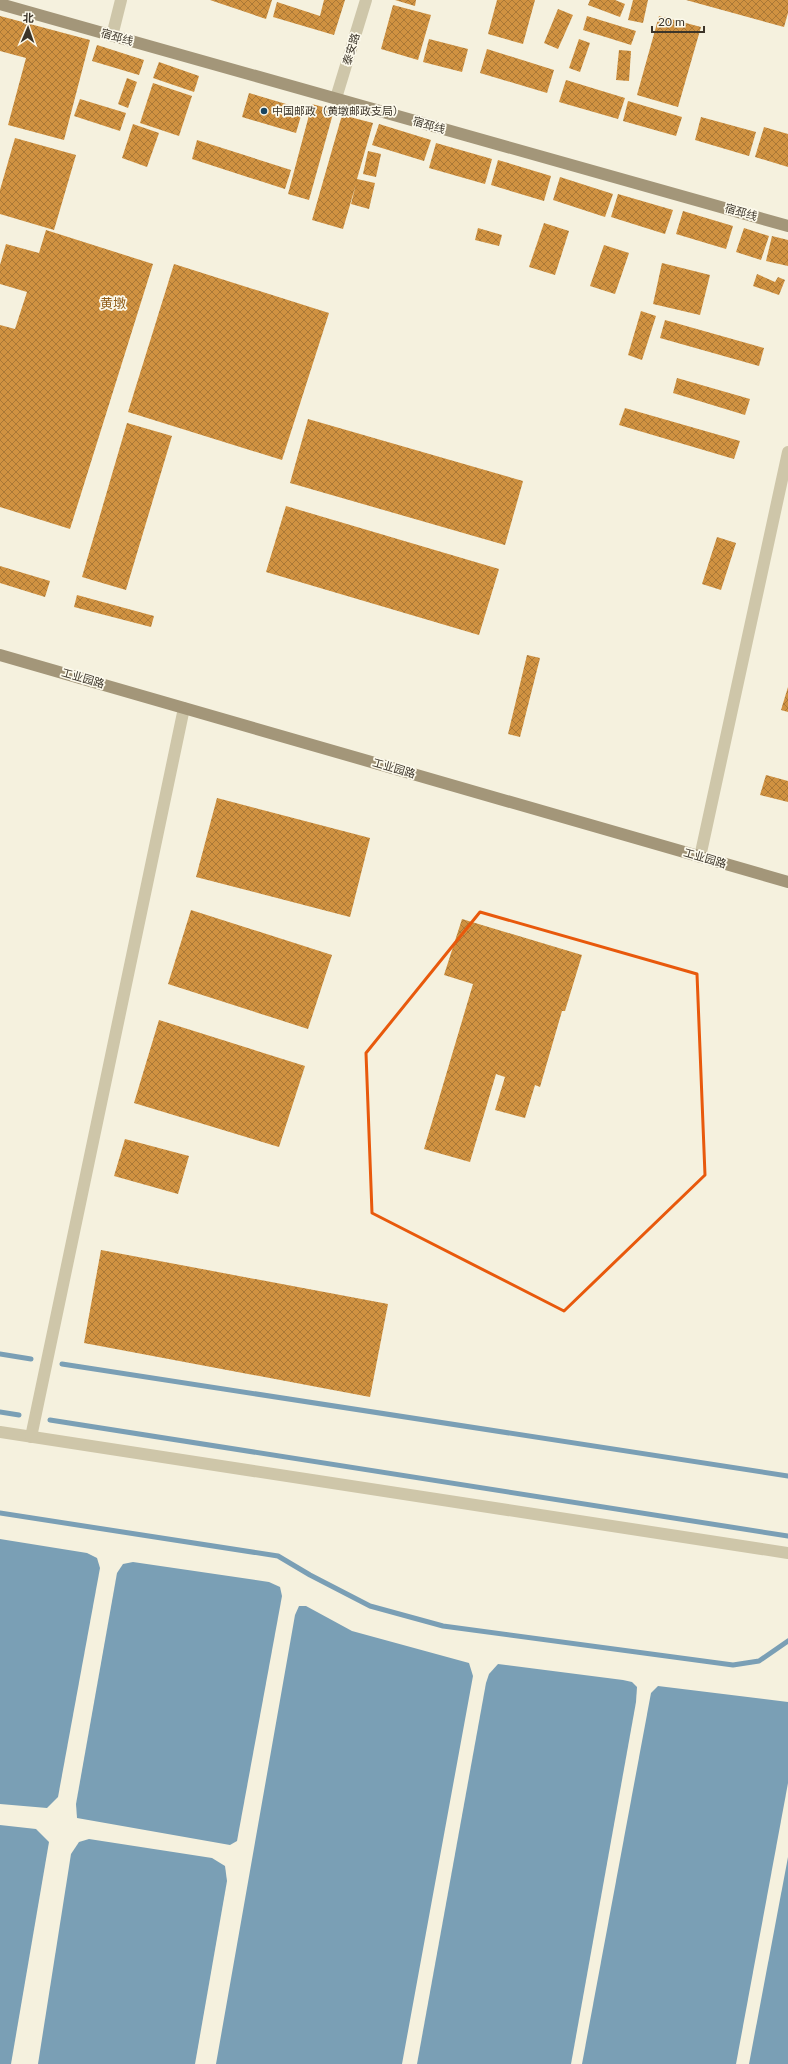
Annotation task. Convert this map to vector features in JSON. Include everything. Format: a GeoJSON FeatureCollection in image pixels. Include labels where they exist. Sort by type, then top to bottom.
{"type":"FeatureCollection","features":[{"type":"Feature","properties":{"kind":"street"},"geometry":{"type":"LineString","coordinates":[[112,36],[121,0]]}},
{"type":"Feature","properties":{"kind":"street","name":"泰安路"},"geometry":{"type":"LineString","coordinates":[[336,98],[366,0]]}},
{"type":"Feature","properties":{"kind":"street","name":"宿邳线"},"geometry":{"type":"LineString","coordinates":[[0,4],[788,226]]}},
{"type":"Feature","properties":{"kind":"street"},"geometry":{"type":"LineString","coordinates":[[700,857],[788,452]]}},
{"type":"Feature","properties":{"kind":"street","name":"工业园路"},"geometry":{"type":"LineString","coordinates":[[0,654],[788,882]]}},
{"type":"Feature","properties":{"kind":"street"},"geometry":{"type":"LineString","coordinates":[[30,1437],[184,708]]}},
{"type":"Feature","properties":{"kind":"street"},"geometry":{"type":"LineString","coordinates":[[0,1432],[788,1554]]}},
{"type":"Feature","properties":{"kind":"highlighted area"},"geometry":{"type":"Polygon","coordinates":[[[480,912],[697,974],[705,1175],[564,1311],[372,1213],[366,1053],[480,912]]]}},
{"type":"Feature","properties":{"kind":"water"},"geometry":{"type":"Polygon","coordinates":[[[0,1539],[87,1553],[97,1558],[100,1568],[58,1797],[47,1808],[0,1804],[0,1539]]]}},
{"type":"Feature","properties":{"kind":"water"},"geometry":{"type":"Polygon","coordinates":[[[133,1562],[269,1582],[280,1587],[282,1596],[237,1841],[230,1845],[77,1818],[76,1804],[117,1573],[123,1564],[133,1562]]]}},
{"type":"Feature","properties":{"kind":"water"},"geometry":{"type":"Polygon","coordinates":[[[299,1606],[306,1606],[352,1631],[469,1663],[473,1676],[402,2064],[216,2064],[295,1615],[299,1606]]]}},
{"type":"Feature","properties":{"kind":"water"},"geometry":{"type":"Polygon","coordinates":[[[498,1664],[623,1680],[632,1682],[637,1687],[636,1702],[571,2064],[417,2064],[486,1683],[489,1674],[498,1664]]]}},
{"type":"Feature","properties":{"kind":"water"},"geometry":{"type":"Polygon","coordinates":[[[658,1686],[788,1702],[788,1783],[736,2064],[582,2064],[651,1693],[658,1686]]]}},
{"type":"Feature","properties":{"kind":"water"},"geometry":{"type":"Polygon","coordinates":[[[0,1825],[36,1829],[49,1842],[11,2064],[0,2064],[0,1825]]]}},
{"type":"Feature","properties":{"kind":"water"},"geometry":{"type":"Polygon","coordinates":[[[89,1839],[212,1858],[225,1866],[227,1881],[195,2064],[38,2064],[71,1854],[79,1842],[89,1839]]]}},
{"type":"Feature","properties":{"kind":"water"},"geometry":{"type":"Polygon","coordinates":[[[788,1857],[788,2064],[749,2064],[788,1857]]]}},
{"type":"Feature","properties":{"kind":"building"},"geometry":{"type":"Polygon","coordinates":[[[210,0],[272,0],[266,19],[210,0]]]}},
{"type":"Feature","properties":{"kind":"building"},"geometry":{"type":"Polygon","coordinates":[[[324,0],[345,0],[334,35],[273,17],[277,2],[320,16],[324,0]]]}},
{"type":"Feature","properties":{"kind":"building"},"geometry":{"type":"Polygon","coordinates":[[[395,0],[416,0],[415,6],[395,0]]]}},
{"type":"Feature","properties":{"kind":"building"},"geometry":{"type":"Polygon","coordinates":[[[497,0],[535,0],[523,44],[488,34],[497,0]]]}},
{"type":"Feature","properties":{"kind":"building"},"geometry":{"type":"Polygon","coordinates":[[[590,0],[615,0],[625,4],[620,17],[588,5],[590,0]]]}},
{"type":"Feature","properties":{"kind":"building"},"geometry":{"type":"Polygon","coordinates":[[[633,0],[648,0],[643,23],[628,20],[633,0]]]}},
{"type":"Feature","properties":{"kind":"building"},"geometry":{"type":"Polygon","coordinates":[[[686,0],[788,0],[788,13],[784,27],[686,0]]]}},
{"type":"Feature","properties":{"kind":"building"},"geometry":{"type":"Polygon","coordinates":[[[393,5],[431,15],[418,60],[381,49],[393,5]]]}},
{"type":"Feature","properties":{"kind":"building"},"geometry":{"type":"Polygon","coordinates":[[[558,9],[573,15],[558,49],[544,43],[558,9]]]}},
{"type":"Feature","properties":{"kind":"building"},"geometry":{"type":"Polygon","coordinates":[[[0,16],[90,40],[64,140],[8,125],[26,58],[0,51],[0,16]]]}},
{"type":"Feature","properties":{"kind":"building"},"geometry":{"type":"Polygon","coordinates":[[[587,16],[636,31],[631,45],[583,30],[587,16]]]}},
{"type":"Feature","properties":{"kind":"building"},"geometry":{"type":"Polygon","coordinates":[[[659,16],[701,27],[678,107],[637,95],[659,16]]]}},
{"type":"Feature","properties":{"kind":"building"},"geometry":{"type":"Polygon","coordinates":[[[429,39],[468,49],[462,72],[423,62],[429,39]]]}},
{"type":"Feature","properties":{"kind":"building"},"geometry":{"type":"Polygon","coordinates":[[[579,39],[590,43],[580,72],[569,68],[579,39]]]}},
{"type":"Feature","properties":{"kind":"building"},"geometry":{"type":"Polygon","coordinates":[[[97,45],[144,60],[139,75],[92,61],[97,45]]]}},
{"type":"Feature","properties":{"kind":"building"},"geometry":{"type":"Polygon","coordinates":[[[487,49],[554,70],[547,93],[480,73],[487,49]]]}},
{"type":"Feature","properties":{"kind":"building"},"geometry":{"type":"Polygon","coordinates":[[[619,50],[631,51],[629,81],[616,80],[619,50]]]}},
{"type":"Feature","properties":{"kind":"building"},"geometry":{"type":"Polygon","coordinates":[[[159,62],[199,76],[194,92],[153,78],[159,62]]]}},
{"type":"Feature","properties":{"kind":"building"},"geometry":{"type":"Polygon","coordinates":[[[127,78],[137,82],[128,108],[118,104],[127,78]]]}},
{"type":"Feature","properties":{"kind":"building"},"geometry":{"type":"Polygon","coordinates":[[[566,80],[625,98],[618,119],[559,102],[566,80]]]}},
{"type":"Feature","properties":{"kind":"building"},"geometry":{"type":"Polygon","coordinates":[[[153,83],[192,96],[179,136],[140,123],[153,83]]]}},
{"type":"Feature","properties":{"kind":"building"},"geometry":{"type":"Polygon","coordinates":[[[249,93],[303,109],[296,133],[242,117],[249,93]]]}},
{"type":"Feature","properties":{"kind":"building"},"geometry":{"type":"Polygon","coordinates":[[[80,99],[126,113],[120,131],[74,116],[80,99]]]}},
{"type":"Feature","properties":{"kind":"building"},"geometry":{"type":"Polygon","coordinates":[[[628,101],[682,117],[676,136],[623,121],[628,101]]]}},
{"type":"Feature","properties":{"kind":"building"},"geometry":{"type":"Polygon","coordinates":[[[312,104],[334,110],[309,200],[288,194],[312,104]]]}},
{"type":"Feature","properties":{"kind":"building"},"geometry":{"type":"Polygon","coordinates":[[[342,115],[373,123],[357,179],[375,183],[369,209],[351,204],[356,184],[343,229],[312,220],[342,115]]]}},
{"type":"Feature","properties":{"kind":"building"},"geometry":{"type":"Polygon","coordinates":[[[701,117],[756,132],[749,156],[695,140],[701,117]]]}},
{"type":"Feature","properties":{"kind":"building"},"geometry":{"type":"Polygon","coordinates":[[[133,124],[159,133],[147,167],[122,158],[133,124]]]}},
{"type":"Feature","properties":{"kind":"building"},"geometry":{"type":"Polygon","coordinates":[[[379,124],[431,140],[424,161],[372,145],[379,124]]]}},
{"type":"Feature","properties":{"kind":"building"},"geometry":{"type":"Polygon","coordinates":[[[764,127],[788,134],[788,167],[755,157],[764,127]]]}},
{"type":"Feature","properties":{"kind":"building"},"geometry":{"type":"Polygon","coordinates":[[[15,138],[76,155],[54,230],[0,214],[0,190],[15,138]]]}},
{"type":"Feature","properties":{"kind":"building"},"geometry":{"type":"Polygon","coordinates":[[[197,140],[291,170],[285,189],[192,159],[197,140]]]}},
{"type":"Feature","properties":{"kind":"building"},"geometry":{"type":"Polygon","coordinates":[[[436,143],[492,159],[485,184],[429,168],[436,143]]]}},
{"type":"Feature","properties":{"kind":"building"},"geometry":{"type":"Polygon","coordinates":[[[368,151],[381,154],[376,177],[363,174],[368,151]]]}},
{"type":"Feature","properties":{"kind":"building"},"geometry":{"type":"Polygon","coordinates":[[[498,160],[551,176],[544,201],[491,185],[498,160]]]}},
{"type":"Feature","properties":{"kind":"building"},"geometry":{"type":"Polygon","coordinates":[[[560,177],[613,194],[605,217],[553,200],[560,177]]]}},
{"type":"Feature","properties":{"kind":"building"},"geometry":{"type":"Polygon","coordinates":[[[618,194],[673,210],[665,234],[611,217],[618,194]]]}},
{"type":"Feature","properties":{"kind":"building"},"geometry":{"type":"Polygon","coordinates":[[[683,211],[733,226],[726,249],[676,234],[683,211]]]}},
{"type":"Feature","properties":{"kind":"building"},"geometry":{"type":"Polygon","coordinates":[[[544,223],[569,231],[555,275],[529,267],[544,223]]]}},
{"type":"Feature","properties":{"kind":"building"},"geometry":{"type":"Polygon","coordinates":[[[478,228],[502,235],[499,246],[475,240],[478,228]]]}},
{"type":"Feature","properties":{"kind":"building"},"geometry":{"type":"Polygon","coordinates":[[[744,228],[769,236],[761,260],[736,252],[744,228]]]}},
{"type":"Feature","properties":{"kind":"building"},"geometry":{"type":"Polygon","coordinates":[[[46,230],[153,264],[70,529],[0,507],[0,325],[15,329],[27,292],[0,284],[0,265],[6,244],[39,253],[46,230]]]}},
{"type":"Feature","properties":{"kind":"building"},"geometry":{"type":"Polygon","coordinates":[[[772,236],[788,240],[788,266],[766,261],[772,236]]]}},
{"type":"Feature","properties":{"kind":"building"},"geometry":{"type":"Polygon","coordinates":[[[604,245],[629,253],[615,294],[590,286],[604,245]]]}},
{"type":"Feature","properties":{"kind":"building"},"geometry":{"type":"Polygon","coordinates":[[[662,263],[710,275],[700,315],[653,304],[662,263]]]}},
{"type":"Feature","properties":{"kind":"building"},"geometry":{"type":"Polygon","coordinates":[[[174,264],[329,313],[282,460],[128,412],[174,264]]]}},
{"type":"Feature","properties":{"kind":"building"},"geometry":{"type":"Polygon","coordinates":[[[757,274],[775,282],[778,277],[785,280],[779,295],[753,286],[757,274]]]}},
{"type":"Feature","properties":{"kind":"building"},"geometry":{"type":"Polygon","coordinates":[[[641,311],[656,316],[642,360],[628,355],[641,311]]]}},
{"type":"Feature","properties":{"kind":"building"},"geometry":{"type":"Polygon","coordinates":[[[665,320],[764,348],[759,366],[660,338],[665,320]]]}},
{"type":"Feature","properties":{"kind":"building"},"geometry":{"type":"Polygon","coordinates":[[[677,378],[750,399],[745,415],[673,393],[677,378]]]}},
{"type":"Feature","properties":{"kind":"building"},"geometry":{"type":"Polygon","coordinates":[[[625,408],[740,441],[734,459],[619,425],[625,408]]]}},
{"type":"Feature","properties":{"kind":"building"},"geometry":{"type":"Polygon","coordinates":[[[308,419],[523,481],[505,545],[290,483],[308,419]]]}},
{"type":"Feature","properties":{"kind":"building"},"geometry":{"type":"Polygon","coordinates":[[[127,423],[172,436],[126,590],[82,577],[127,423]]]}},
{"type":"Feature","properties":{"kind":"building"},"geometry":{"type":"Polygon","coordinates":[[[286,506],[499,569],[479,635],[266,572],[286,506]]]}},
{"type":"Feature","properties":{"kind":"building"},"geometry":{"type":"Polygon","coordinates":[[[717,537],[736,543],[721,590],[702,584],[717,537]]]}},
{"type":"Feature","properties":{"kind":"building"},"geometry":{"type":"Polygon","coordinates":[[[0,566],[50,581],[45,597],[0,583],[0,566]]]}},
{"type":"Feature","properties":{"kind":"building"},"geometry":{"type":"Polygon","coordinates":[[[77,595],[154,616],[151,627],[74,607],[77,595]]]}},
{"type":"Feature","properties":{"kind":"building"},"geometry":{"type":"Polygon","coordinates":[[[527,655],[540,658],[520,737],[508,734],[527,655]]]}},
{"type":"Feature","properties":{"kind":"building"},"geometry":{"type":"Polygon","coordinates":[[[788,687],[788,712],[781,710],[788,687]]]}},
{"type":"Feature","properties":{"kind":"building"},"geometry":{"type":"Polygon","coordinates":[[[766,775],[788,781],[788,802],[760,795],[766,775]]]}},
{"type":"Feature","properties":{"kind":"building"},"geometry":{"type":"Polygon","coordinates":[[[217,798],[370,838],[350,917],[196,877],[217,798]]]}},
{"type":"Feature","properties":{"kind":"building"},"geometry":{"type":"Polygon","coordinates":[[[191,910],[332,955],[308,1029],[168,984],[191,910]]]}},
{"type":"Feature","properties":{"kind":"building"},"geometry":{"type":"Polygon","coordinates":[[[462,919],[582,955],[565,1011],[562,1011],[540,1087],[535,1085],[525,1118],[495,1110],[505,1077],[496,1074],[470,1162],[424,1149],[473,984],[444,975],[462,919]]]}},
{"type":"Feature","properties":{"kind":"building"},"geometry":{"type":"Polygon","coordinates":[[[159,1020],[305,1066],[279,1147],[134,1103],[159,1020]]]}},
{"type":"Feature","properties":{"kind":"building"},"geometry":{"type":"Polygon","coordinates":[[[125,1139],[189,1156],[178,1194],[114,1176],[125,1139]]]}},
{"type":"Feature","properties":{"kind":"building"},"geometry":{"type":"Polygon","coordinates":[[[101,1250],[388,1304],[370,1397],[84,1343],[101,1250]]]}},
{"type":"Feature","properties":{"kind":"waterway"},"geometry":{"type":"LineString","coordinates":[[0,1354],[31,1359]]}},
{"type":"Feature","properties":{"kind":"waterway"},"geometry":{"type":"LineString","coordinates":[[62,1364],[788,1476]]}},
{"type":"Feature","properties":{"kind":"waterway"},"geometry":{"type":"LineString","coordinates":[[0,1412],[19,1415]]}},
{"type":"Feature","properties":{"kind":"waterway"},"geometry":{"type":"LineString","coordinates":[[50,1420],[788,1536]]}},
{"type":"Feature","properties":{"kind":"waterway"},"geometry":{"type":"LineString","coordinates":[[0,1513],[278,1556],[310,1575],[370,1606],[443,1626],[733,1665],[759,1661],[788,1641]]}},
{"type":"Feature","properties":{"kind":"place","name":"中国邮政（黄墩邮政支局）"},"geometry":{"type":"Point","coordinates":[264,111]}},
{"type":"Feature","properties":{"kind":"district","name":"黄墩"},"geometry":{"type":"Point","coordinates":[113,303]}}]}
